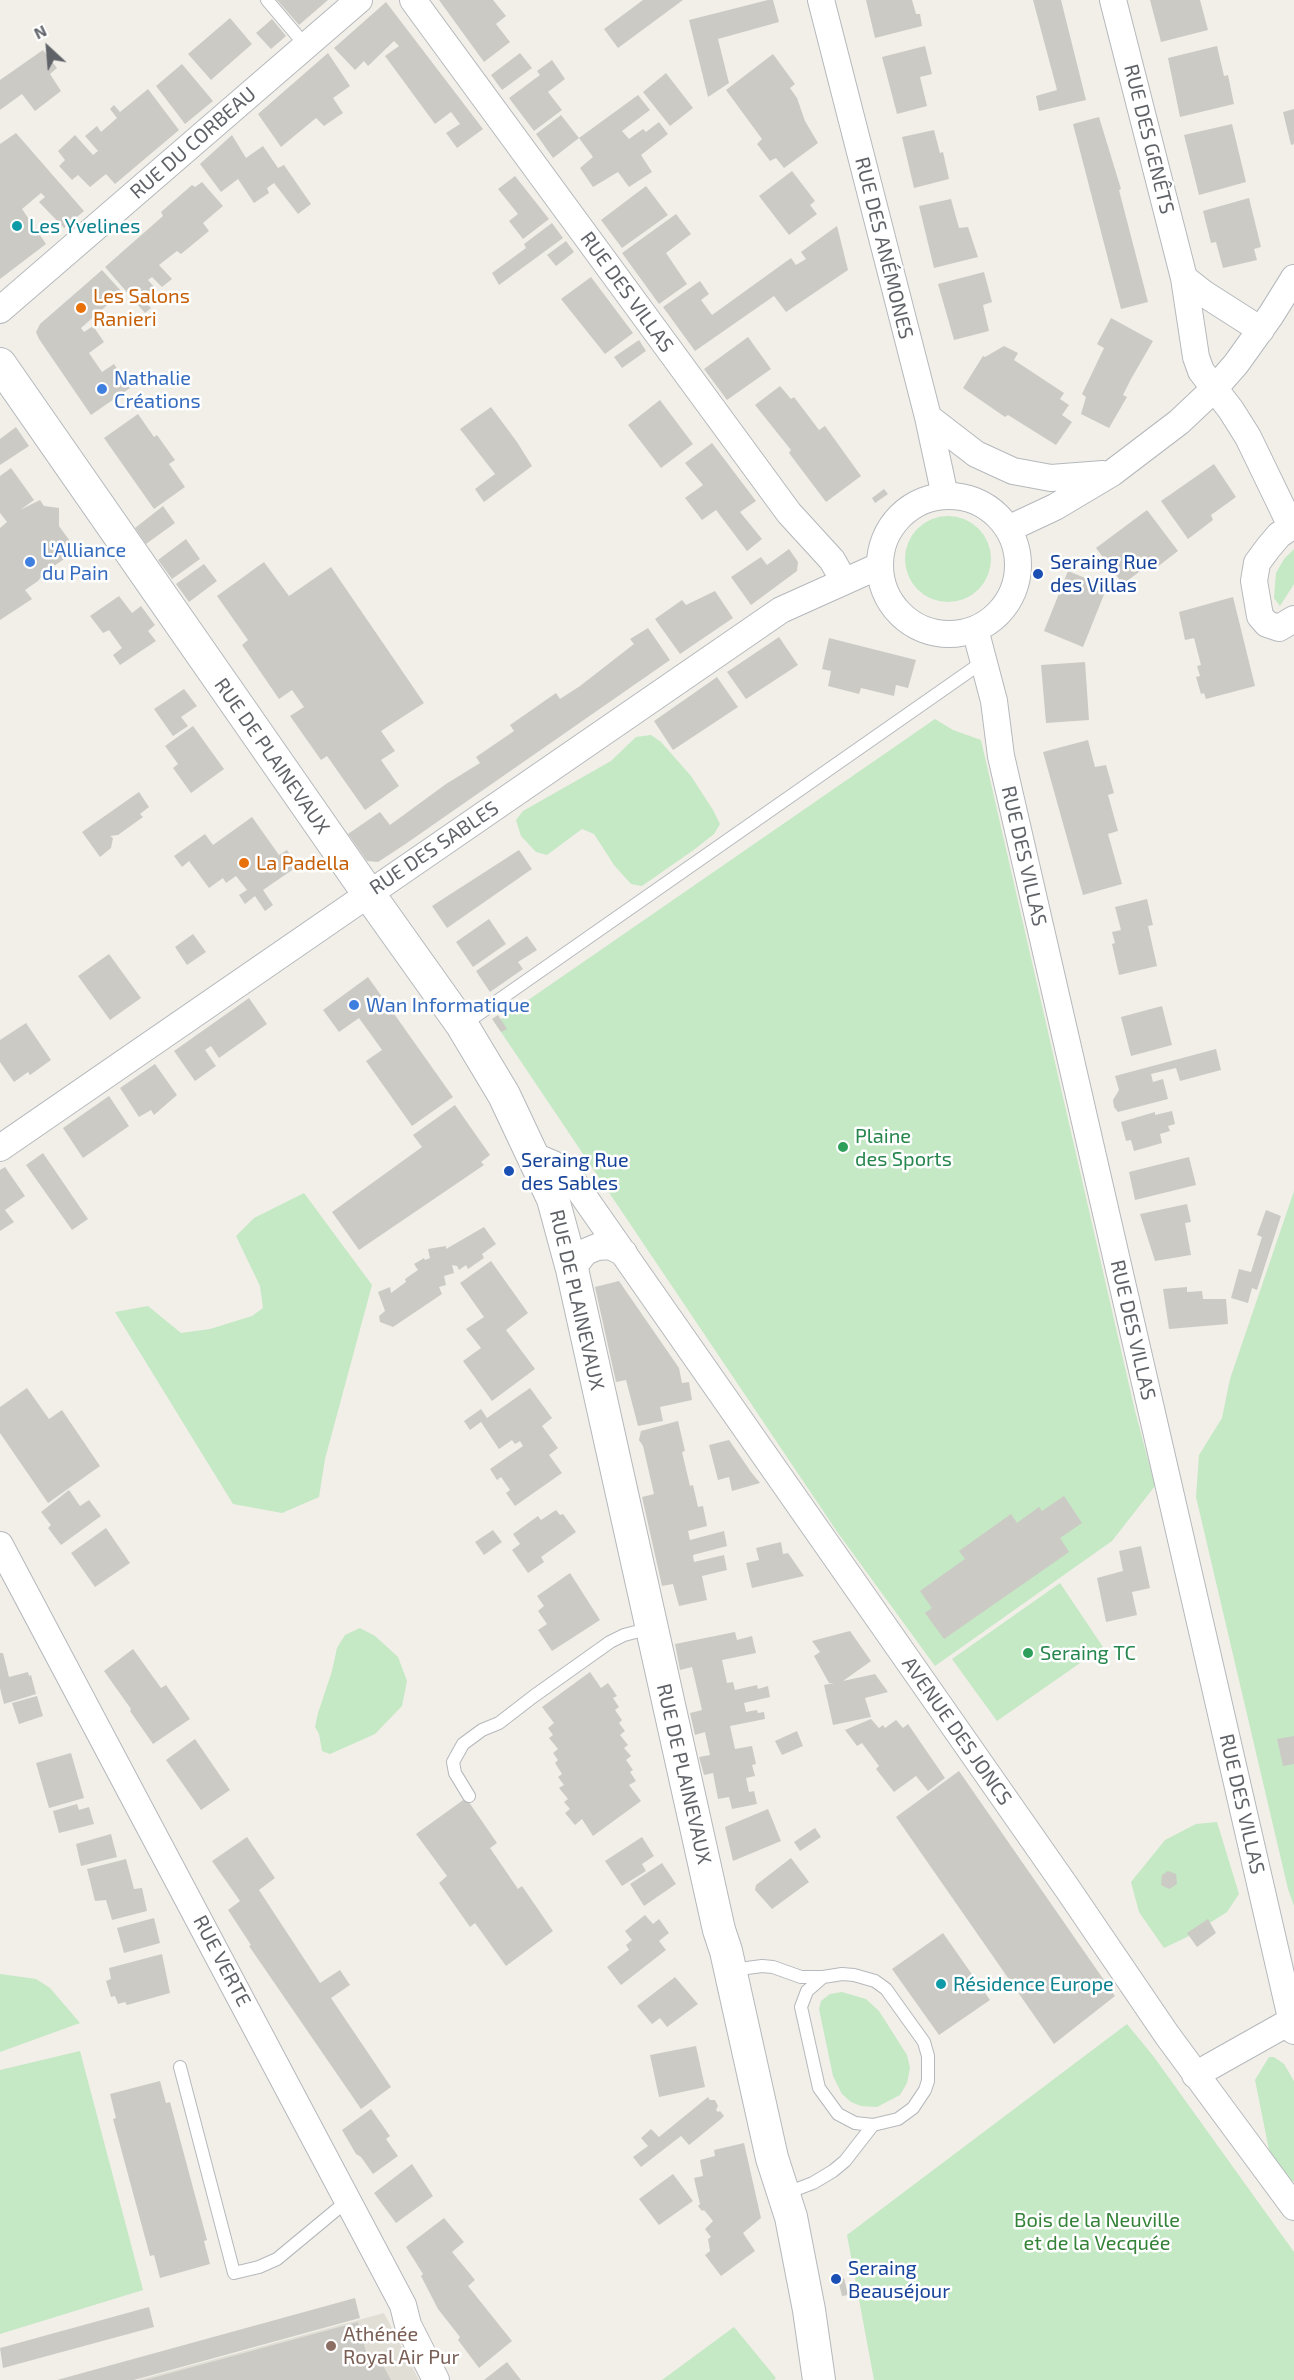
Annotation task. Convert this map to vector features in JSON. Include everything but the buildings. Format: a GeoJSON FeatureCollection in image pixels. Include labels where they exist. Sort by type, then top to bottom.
{"type":"FeatureCollection","features":[{"type":"Feature","properties":{"kind":"street","name":"RUE DU CORBEAU"},"geometry":{"type":"LineString","coordinates":[[0,310],[359,0]]}},
{"type":"Feature","properties":{"kind":"street","name":"RUE DES VILLAS"},"geometry":{"type":"LineString","coordinates":[[413,0],[782,504],[832,560],[844,581]]}},
{"type":"Feature","properties":{"kind":"street","name":"RUE DES ANÉMONES"},"geometry":{"type":"LineString","coordinates":[[821,0],[928,417],[945,496]]}},
{"type":"Feature","properties":{"kind":"street","name":"RUE DES GENÊTS"},"geometry":{"type":"LineString","coordinates":[[1113,0],[1184,278],[1201,371],[1231,410],[1248,437],[1292,526]]}},
{"type":"Feature","properties":{"kind":"street"},"geometry":{"type":"LineString","coordinates":[[1184,278],[1261,330]]}},
{"type":"Feature","properties":{"kind":"street"},"geometry":{"type":"LineString","coordinates":[[1008,529],[1055,507],[1112,473],[1179,422],[1214,389],[1261,330],[1294,278]]}},
{"type":"Feature","properties":{"kind":"street","name":"RUE DE PLAINEVAUX"},"geometry":{"type":"LineString","coordinates":[[0,364],[462,1025],[504,1095],[534,1156],[560,1219],[719,1930],[772,2157],[799,2257],[819,2380]]}},
{"type":"Feature","properties":{"kind":"street"},"geometry":{"type":"LineString","coordinates":[[928,417],[976,454],[1014,471],[1051,478],[1112,473]]}},
{"type":"Feature","properties":{"kind":"street"},"geometry":{"type":"LineString","coordinates":[[945,496],[970,499],[991,510],[1008,529],[1017,551],[1017,575],[1010,598],[995,616],[975,629],[953,634],[930,632],[910,622],[894,607],[883,588],[879,566],[882,545],[892,526],[906,510],[924,500],[945,496]]}},
{"type":"Feature","properties":{"kind":"street"},"geometry":{"type":"LineString","coordinates":[[1292,526],[1279,535],[1257,563],[1254,581],[1260,616],[1267,624],[1279,628],[1294,619]]}},
{"type":"Feature","properties":{"kind":"street","name":"RUE DES SABLES"},"geometry":{"type":"LineString","coordinates":[[0,1148],[781,610],[879,566]]}},
{"type":"Feature","properties":{"kind":"street","name":"RUE DES VILLAS"},"geometry":{"type":"LineString","coordinates":[[975,629],[994,701],[1001,756],[1292,2026]]}},
{"type":"Feature","properties":{"kind":"street","name":"AVENUE DES JONCS"},"geometry":{"type":"LineString","coordinates":[[534,1156],[553,1164],[568,1174],[1195,2075],[1294,2207]]}},
{"type":"Feature","properties":{"kind":"street"},"geometry":{"type":"LineString","coordinates":[[572,1269],[585,1252],[597,1247],[610,1246],[624,1253]]}},
{"type":"Feature","properties":{"kind":"street","name":"RUE VERTE"},"geometry":{"type":"LineString","coordinates":[[0,1545],[403,2305],[408,2325],[436,2380]]}},
{"type":"Feature","properties":{"kind":"street"},"geometry":{"type":"LineString","coordinates":[[1195,2075],[1292,2026]]}},
{"type":"Feature","properties":{"kind":"lane"},"geometry":{"type":"LineString","coordinates":[[267,0],[306,46]]}},
{"type":"Feature","properties":{"kind":"lane"},"geometry":{"type":"LineString","coordinates":[[462,1025],[984,661]]}},
{"type":"Feature","properties":{"kind":"lane"},"geometry":{"type":"LineString","coordinates":[[469,1796],[455,1773],[453,1762],[463,1744],[482,1730],[499,1724],[518,1711],[534,1696],[610,1642],[624,1635],[651,1628]]}},
{"type":"Feature","properties":{"kind":"lane"},"geometry":{"type":"LineString","coordinates":[[730,1970],[762,1966],[801,1977],[842,1974],[876,1981],[894,1999],[924,2042],[928,2056],[928,2081],[919,2100],[898,2119],[873,2125],[855,2123],[838,2114],[819,2088],[801,2007],[807,1991],[823,1977]]}},
{"type":"Feature","properties":{"kind":"lane"},"geometry":{"type":"LineString","coordinates":[[180,2067],[234,2273],[259,2267],[276,2259],[347,2201]]}},
{"type":"Feature","properties":{"kind":"lane"},"geometry":{"type":"LineString","coordinates":[[783,2195],[813,2183],[833,2171],[845,2160],[873,2125]]}},
{"type":"Feature","properties":{"kind":"shaded area","name":"Athénée Royal Air Pur"},"geometry":{"type":"Polygon","coordinates":[[[384,2313],[419,2380],[138,2380],[384,2313]]]}},
{"type":"Feature","properties":{"kind":"green space"},"geometry":{"type":"Polygon","coordinates":[[[948,516],[972,523],[984,535],[991,559],[984,583],[972,595],[948,602],[924,595],[912,583],[905,559],[912,535],[924,523],[948,516]]]}},
{"type":"Feature","properties":{"kind":"green space"},"geometry":{"type":"Polygon","coordinates":[[[1294,549],[1294,584],[1280,606],[1274,598],[1276,573],[1284,559],[1294,549]]]}},
{"type":"Feature","properties":{"kind":"green space","name":"Plaine des Sports"},"geometry":{"type":"Polygon","coordinates":[[[935,719],[953,730],[981,740],[1135,1411],[1155,1486],[1112,1541],[935,1666],[838,1533],[495,1023],[935,719]]]}},
{"type":"Feature","properties":{"kind":"green space"},"geometry":{"type":"Polygon","coordinates":[[[651,735],[661,742],[691,776],[720,824],[714,834],[695,849],[642,886],[631,884],[614,865],[594,834],[582,829],[547,855],[536,852],[521,836],[516,820],[523,811],[611,761],[636,737],[651,735]]]}},
{"type":"Feature","properties":{"kind":"green space"},"geometry":{"type":"Polygon","coordinates":[[[1294,1191],[1294,1906],[1288,1889],[1196,1497],[1199,1455],[1222,1418],[1230,1379],[1294,1191]]]}},
{"type":"Feature","properties":{"kind":"green space"},"geometry":{"type":"Polygon","coordinates":[[[304,1193],[372,1285],[325,1459],[319,1497],[282,1513],[233,1504],[115,1312],[148,1306],[181,1333],[210,1329],[252,1316],[263,1308],[260,1286],[236,1236],[254,1218],[304,1193]]]}},
{"type":"Feature","properties":{"kind":"green space","name":"Seraing TC"},"geometry":{"type":"Polygon","coordinates":[[[1060,1583],[1103,1647],[997,1721],[952,1659],[1060,1583]]]}},
{"type":"Feature","properties":{"kind":"green space"},"geometry":{"type":"Polygon","coordinates":[[[360,1628],[375,1636],[398,1657],[407,1681],[402,1706],[375,1734],[330,1754],[322,1751],[319,1734],[315,1727],[318,1713],[337,1648],[345,1635],[360,1628]]]}},
{"type":"Feature","properties":{"kind":"green space"},"geometry":{"type":"Polygon","coordinates":[[[1217,1822],[1239,1894],[1227,1912],[1189,1936],[1164,1948],[1139,1912],[1131,1882],[1165,1840],[1196,1824],[1217,1822]]]}},
{"type":"Feature","properties":{"kind":"green space"},"geometry":{"type":"Polygon","coordinates":[[[0,1974],[36,1979],[50,1988],[80,2023],[0,2052],[0,1974]]]}},
{"type":"Feature","properties":{"kind":"green space"},"geometry":{"type":"Polygon","coordinates":[[[842,1992],[866,1999],[879,2011],[907,2055],[910,2068],[907,2083],[900,2095],[877,2107],[861,2106],[851,2102],[842,2094],[833,2076],[819,2009],[821,2001],[830,1994],[842,1992]]]}},
{"type":"Feature","properties":{"kind":"green space","name":"Bois de la Neuville et de la Vecquée"},"geometry":{"type":"Polygon","coordinates":[[[1127,2024],[1154,2057],[1294,2252],[1294,2380],[874,2380],[847,2235],[1127,2024]]]}},
{"type":"Feature","properties":{"kind":"green space"},"geometry":{"type":"Polygon","coordinates":[[[80,2051],[143,2290],[0,2334],[0,2070],[80,2051]]]}},
{"type":"Feature","properties":{"kind":"green space"},"geometry":{"type":"Polygon","coordinates":[[[1269,2057],[1274,2057],[1284,2064],[1294,2081],[1294,2182],[1283,2176],[1270,2155],[1255,2080],[1269,2057]]]}},
{"type":"Feature","properties":{"kind":"green space"},"geometry":{"type":"Polygon","coordinates":[[[734,2327],[776,2378],[774,2380],[662,2380],[734,2327]]]}},
{"type":"Feature","properties":{"kind":"place","name":"Les Yvelines"},"geometry":{"type":"Point","coordinates":[17,226]}},
{"type":"Feature","properties":{"kind":"place","name":"Les Salons Ranieri"},"geometry":{"type":"Point","coordinates":[81,308]}},
{"type":"Feature","properties":{"kind":"place","name":"Nathalie Créations"},"geometry":{"type":"Point","coordinates":[102,389]}},
{"type":"Feature","properties":{"kind":"place","name":"L'Alliance du Pain"},"geometry":{"type":"Point","coordinates":[30,562]}},
{"type":"Feature","properties":{"kind":"place","name":"Seraing Rue des Villas"},"geometry":{"type":"Point","coordinates":[1038,574]}},
{"type":"Feature","properties":{"kind":"place","name":"La Padella"},"geometry":{"type":"Point","coordinates":[244,863]}},
{"type":"Feature","properties":{"kind":"place","name":"Wan Informatique"},"geometry":{"type":"Point","coordinates":[354,1005]}},
{"type":"Feature","properties":{"kind":"place","name":"Plaine des Sports"},"geometry":{"type":"Point","coordinates":[843,1147]}},
{"type":"Feature","properties":{"kind":"place","name":"Seraing Rue des Sables"},"geometry":{"type":"Point","coordinates":[509,1171]}},
{"type":"Feature","properties":{"kind":"place","name":"Seraing TC"},"geometry":{"type":"Point","coordinates":[1028,1653]}},
{"type":"Feature","properties":{"kind":"place","name":"Résidence Europe"},"geometry":{"type":"Point","coordinates":[941,1984]}},
{"type":"Feature","properties":{"kind":"place","name":"Seraing Beauséjour"},"geometry":{"type":"Point","coordinates":[836,2279]}},
{"type":"Feature","properties":{"kind":"place","name":"Athénée Royal Air Pur"},"geometry":{"type":"Point","coordinates":[331,2346]}}]}
